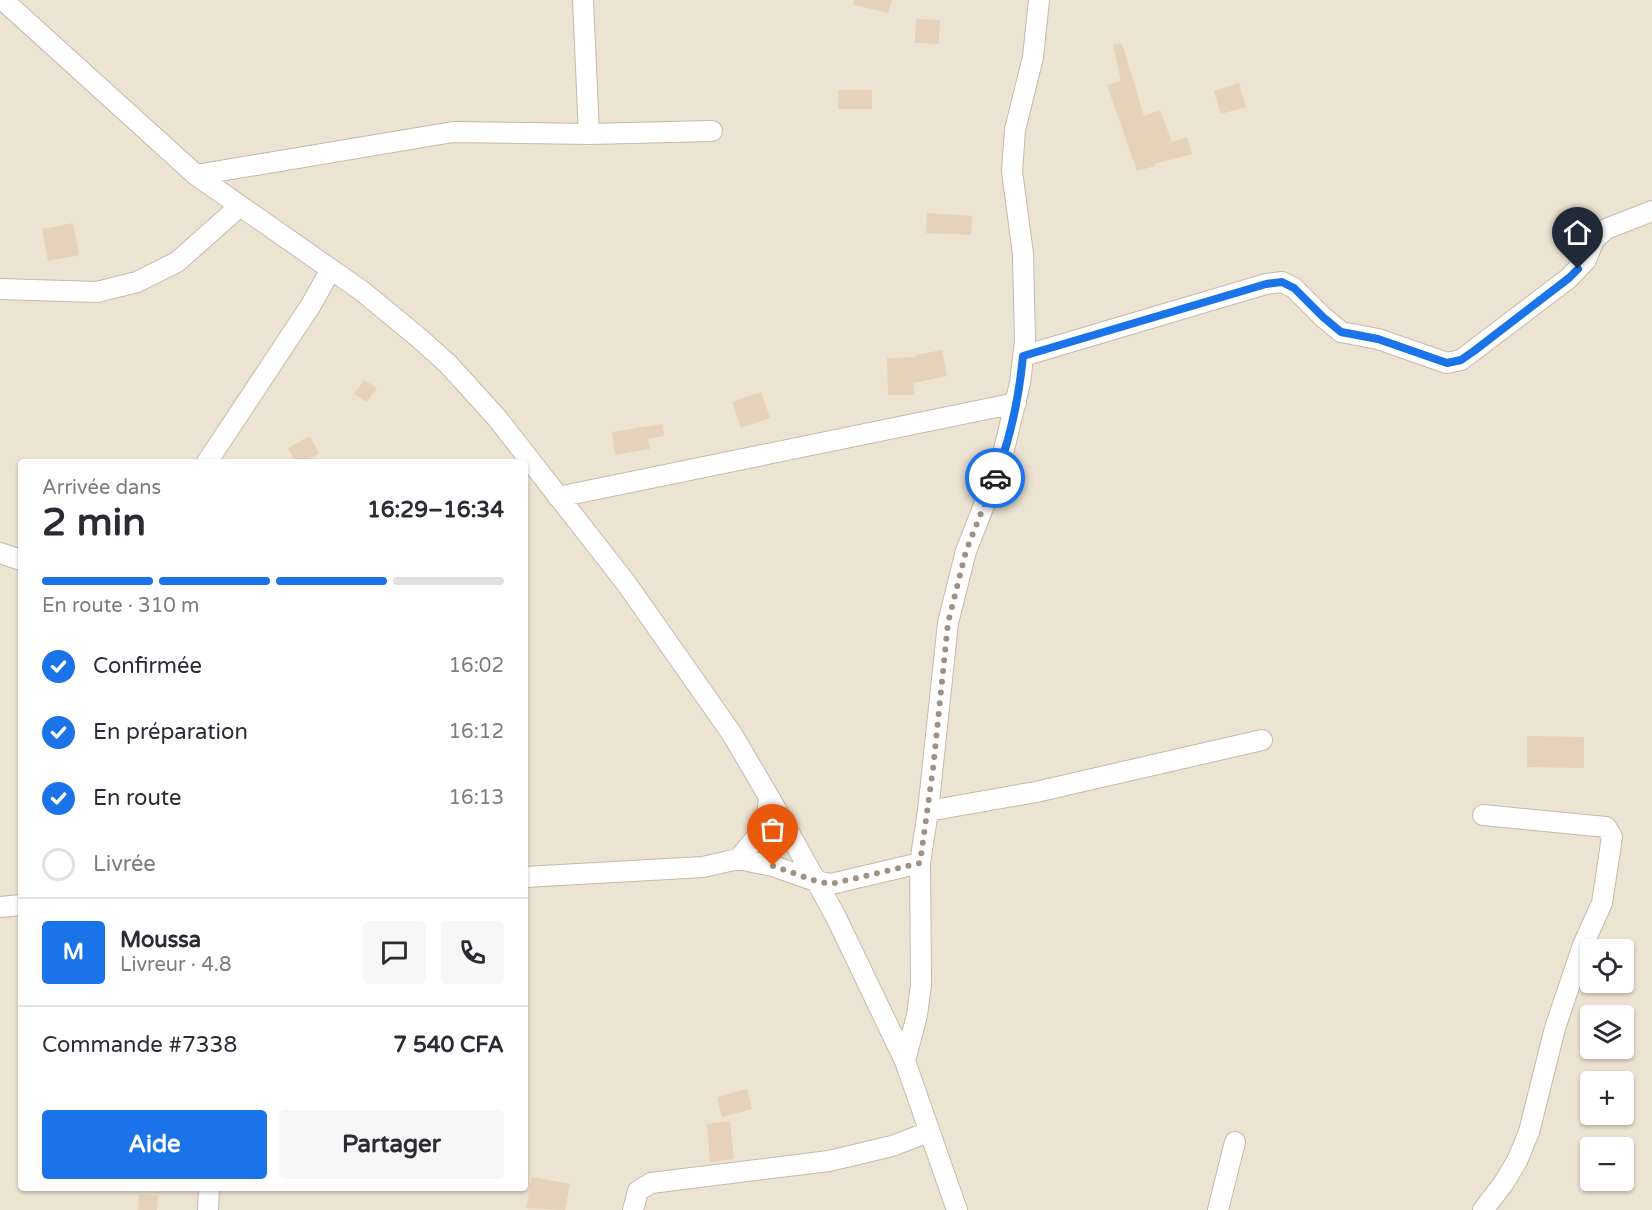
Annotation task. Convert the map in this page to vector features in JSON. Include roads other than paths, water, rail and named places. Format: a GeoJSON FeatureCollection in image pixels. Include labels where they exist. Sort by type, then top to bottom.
{"type":"FeatureCollection","features":[{"type":"Feature","properties":{"kind":"street"},"geometry":{"type":"LineString","coordinates":[[3,0],[196,175],[362,291],[419,338],[448,364],[497,418],[626,583],[732,734],[769,797],[835,915],[905,1062],[957,1210]]}},
{"type":"Feature","properties":{"kind":"street"},"geometry":{"type":"LineString","coordinates":[[583,0],[589,134]]}},
{"type":"Feature","properties":{"kind":"street"},"geometry":{"type":"LineString","coordinates":[[905,1062],[917,1015],[921,985],[920,863],[928,811],[948,623],[966,551],[1001,462],[1020,383],[1025,341],[1023,254],[1012,171],[1015,130],[1033,57],[1039,0]]}},
{"type":"Feature","properties":{"kind":"street"},"geometry":{"type":"LineString","coordinates":[[196,175],[453,132],[589,134],[712,131]]}},
{"type":"Feature","properties":{"kind":"street"},"geometry":{"type":"LineString","coordinates":[[0,289],[97,292],[137,282],[177,262],[240,206]]}},
{"type":"Feature","properties":{"kind":"street"},"geometry":{"type":"LineString","coordinates":[[1023,356],[1266,284],[1282,282],[1294,288],[1341,332],[1378,339],[1447,363],[1461,360],[1569,278],[1586,260],[1594,240],[1606,229],[1652,212]]}},
{"type":"Feature","properties":{"kind":"street"},"geometry":{"type":"LineString","coordinates":[[209,459],[311,304],[331,269]]}},
{"type":"Feature","properties":{"kind":"street"},"geometry":{"type":"LineString","coordinates":[[558,497],[1016,403]]}},
{"type":"Feature","properties":{"kind":"street"},"geometry":{"type":"LineString","coordinates":[[0,553],[18,559]]}},
{"type":"Feature","properties":{"kind":"street"},"geometry":{"type":"LineString","coordinates":[[928,811],[1036,792],[1262,740]]}},
{"type":"Feature","properties":{"kind":"street"},"geometry":{"type":"LineString","coordinates":[[738,859],[761,833],[768,817],[769,797]]}},
{"type":"Feature","properties":{"kind":"street"},"geometry":{"type":"LineString","coordinates":[[1483,815],[1606,827],[1612,837],[1602,903],[1583,945],[1555,1028],[1528,1132],[1512,1169],[1483,1210]]}},
{"type":"Feature","properties":{"kind":"street"},"geometry":{"type":"LineString","coordinates":[[528,877],[703,867],[738,859],[773,866],[831,884],[920,863]]}},
{"type":"Feature","properties":{"kind":"street"},"geometry":{"type":"LineString","coordinates":[[0,907],[18,905]]}},
{"type":"Feature","properties":{"kind":"street"},"geometry":{"type":"LineString","coordinates":[[633,1210],[638,1191],[644,1185],[651,1183],[829,1161],[892,1146],[929,1131]]}},
{"type":"Feature","properties":{"kind":"street"},"geometry":{"type":"LineString","coordinates":[[1218,1210],[1235,1142]]}},
{"type":"Feature","properties":{"kind":"street"},"geometry":{"type":"LineString","coordinates":[[208,1210],[209,1191]]}}]}
